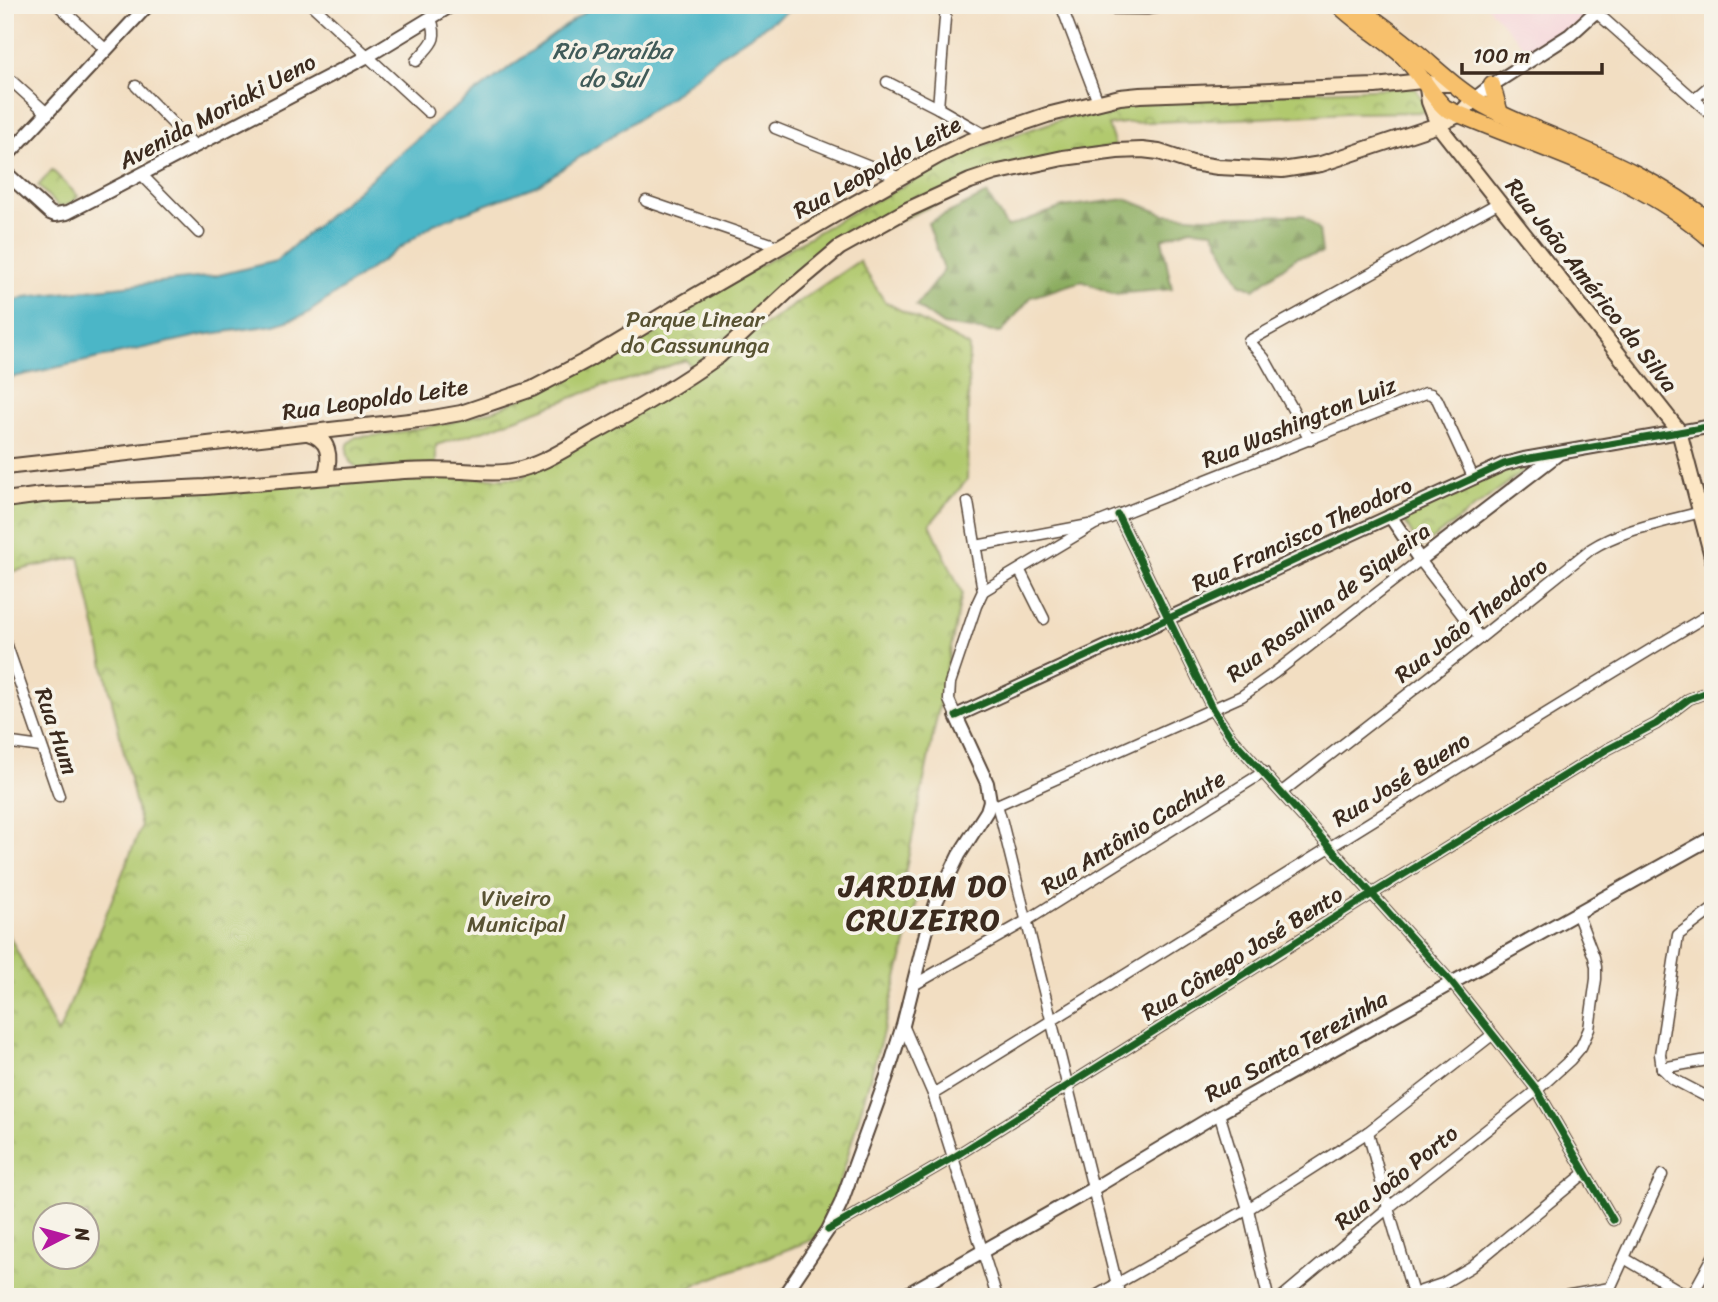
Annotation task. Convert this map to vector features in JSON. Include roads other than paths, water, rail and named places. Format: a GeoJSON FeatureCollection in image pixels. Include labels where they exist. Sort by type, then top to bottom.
{"type":"FeatureCollection","features":[{"type":"Feature","properties":{"kind":"main road"},"geometry":{"type":"LineString","coordinates":[[1339,5],[1403,56],[1446,108],[1624,181],[1698,228],[1713,241]]}},
{"type":"Feature","properties":{"kind":"main road"},"geometry":{"type":"LineString","coordinates":[[1356,5],[1474,99],[1500,114],[1653,183],[1713,225]]}},
{"type":"Feature","properties":{"kind":"main road","name":"Rua João Américo da Silva"},"geometry":{"type":"LineString","coordinates":[[1424,84],[1438,125],[1679,431],[1713,561]]}},
{"type":"Feature","properties":{"kind":"main road","name":"Rua Leopoldo Leite"},"geometry":{"type":"LineString","coordinates":[[5,467],[308,432],[318,436],[461,413],[500,402],[532,389],[589,359],[938,156],[985,135],[1098,102],[1140,95],[1452,84]]}},
{"type":"Feature","properties":{"kind":"main road"},"geometry":{"type":"LineString","coordinates":[[1492,85],[1500,114]]}},
{"type":"Feature","properties":{"kind":"main road"},"geometry":{"type":"LineString","coordinates":[[5,500],[42,495],[205,487],[435,470],[512,471],[539,462],[630,412],[701,368],[719,356],[788,291],[839,248],[907,210],[970,181],[1063,158],[1117,151],[1159,152],[1205,166],[1282,170],[1321,164],[1438,125],[1460,114],[1474,99]]}},
{"type":"Feature","properties":{"kind":"main road"},"geometry":{"type":"LineString","coordinates":[[330,434],[328,464],[332,476]]}},
{"type":"Feature","properties":{"kind":"street"},"geometry":{"type":"LineString","coordinates":[[58,5],[106,49]]}},
{"type":"Feature","properties":{"kind":"street"},"geometry":{"type":"LineString","coordinates":[[5,158],[148,5]]}},
{"type":"Feature","properties":{"kind":"street"},"geometry":{"type":"LineString","coordinates":[[312,5],[428,112]]}},
{"type":"Feature","properties":{"kind":"street","name":"Avenida Moriaki Ueno"},"geometry":{"type":"LineString","coordinates":[[5,172],[50,213],[67,213],[368,56],[452,5]]}},
{"type":"Feature","properties":{"kind":"street"},"geometry":{"type":"LineString","coordinates":[[938,108],[946,5]]}},
{"type":"Feature","properties":{"kind":"street"},"geometry":{"type":"LineString","coordinates":[[1098,102],[1062,7],[1179,5]]}},
{"type":"Feature","properties":{"kind":"street"},"geometry":{"type":"LineString","coordinates":[[1474,99],[1570,35],[1599,8],[1713,116]]}},
{"type":"Feature","properties":{"kind":"street"},"geometry":{"type":"LineString","coordinates":[[416,61],[436,35],[431,18]]}},
{"type":"Feature","properties":{"kind":"street"},"geometry":{"type":"LineString","coordinates":[[5,75],[48,114]]}},
{"type":"Feature","properties":{"kind":"street"},"geometry":{"type":"LineString","coordinates":[[887,82],[985,135]]}},
{"type":"Feature","properties":{"kind":"street"},"geometry":{"type":"LineString","coordinates":[[1694,99],[1713,83]]}},
{"type":"Feature","properties":{"kind":"street"},"geometry":{"type":"LineString","coordinates":[[135,86],[195,146]]}},
{"type":"Feature","properties":{"kind":"street"},"geometry":{"type":"LineString","coordinates":[[775,128],[900,177]]}},
{"type":"Feature","properties":{"kind":"street"},"geometry":{"type":"LineString","coordinates":[[141,174],[199,233]]}},
{"type":"Feature","properties":{"kind":"street"},"geometry":{"type":"LineString","coordinates":[[646,201],[780,247]]}},
{"type":"Feature","properties":{"kind":"street"},"geometry":{"type":"LineString","coordinates":[[1310,440],[1264,358],[1249,341],[1498,203]]}},
{"type":"Feature","properties":{"kind":"street","name":"Rua Washington Luiz"},"geometry":{"type":"LineString","coordinates":[[984,591],[1095,524],[1421,394],[1430,394],[1437,399],[1473,477]]}},
{"type":"Feature","properties":{"kind":"street","name":"Rua Francisco Theodoro"},"geometry":{"type":"LineString","coordinates":[[956,716],[1504,464],[1713,426]]}},
{"type":"Feature","properties":{"kind":"street","name":"Rua Rosalina de Siqueira"},"geometry":{"type":"LineString","coordinates":[[993,803],[1242,696],[1560,453]]}},
{"type":"Feature","properties":{"kind":"street"},"geometry":{"type":"LineString","coordinates":[[968,502],[984,591],[976,606],[950,683],[949,700],[1002,822],[1120,1297]]}},
{"type":"Feature","properties":{"kind":"street","name":"Rua João Theodoro"},"geometry":{"type":"LineString","coordinates":[[1282,792],[1591,549],[1618,535],[1701,512]]}},
{"type":"Feature","properties":{"kind":"street"},"geometry":{"type":"LineString","coordinates":[[1118,515],[1213,710],[1231,737],[1452,983],[1537,1090],[1613,1220]]}},
{"type":"Feature","properties":{"kind":"street"},"geometry":{"type":"LineString","coordinates":[[1391,516],[1420,560],[1480,638]]}},
{"type":"Feature","properties":{"kind":"street","name":"Rua Washington Luiz"},"geometry":{"type":"LineString","coordinates":[[976,545],[1095,524]]}},
{"type":"Feature","properties":{"kind":"street"},"geometry":{"type":"LineString","coordinates":[[1020,571],[1044,619]]}},
{"type":"Feature","properties":{"kind":"street","name":"Rua José Bueno"},"geometry":{"type":"LineString","coordinates":[[933,1094],[1329,846],[1713,612]]}},
{"type":"Feature","properties":{"kind":"street","name":"Rua Hum"},"geometry":{"type":"LineString","coordinates":[[5,640],[59,796]]}},
{"type":"Feature","properties":{"kind":"street","name":"Rua Cônego José Bento"},"geometry":{"type":"LineString","coordinates":[[828,1230],[954,1157],[1606,750],[1657,724],[1689,699],[1713,690]]}},
{"type":"Feature","properties":{"kind":"street"},"geometry":{"type":"LineString","coordinates":[[5,742],[41,747]]}},
{"type":"Feature","properties":{"kind":"street","name":"Rua Antônio Cachute"},"geometry":{"type":"LineString","coordinates":[[912,986],[1027,921],[1264,772]]}},
{"type":"Feature","properties":{"kind":"street"},"geometry":{"type":"LineString","coordinates":[[788,1294],[828,1230],[841,1203],[903,1026],[937,900],[959,855],[993,803]]}},
{"type":"Feature","properties":{"kind":"street","name":"Rua Santa Terezinha"},"geometry":{"type":"LineString","coordinates":[[902,1297],[1094,1188],[1219,1113],[1713,837]]}},
{"type":"Feature","properties":{"kind":"street"},"geometry":{"type":"LineString","coordinates":[[1713,909],[1678,935],[1660,1054],[1662,1068],[1673,1079],[1713,1100]]}},
{"type":"Feature","properties":{"kind":"street","name":"Rua João Porto"},"geometry":{"type":"LineString","coordinates":[[1282,1297],[1388,1208],[1537,1090],[1581,1047],[1589,1029],[1596,967],[1577,913]]}},
{"type":"Feature","properties":{"kind":"street"},"geometry":{"type":"LineString","coordinates":[[903,1026],[933,1094],[998,1297]]}},
{"type":"Feature","properties":{"kind":"street"},"geometry":{"type":"LineString","coordinates":[[1094,1297],[1248,1209],[1368,1132],[1492,1035]]}},
{"type":"Feature","properties":{"kind":"street"},"geometry":{"type":"LineString","coordinates":[[1662,1068],[1713,1059]]}},
{"type":"Feature","properties":{"kind":"street"},"geometry":{"type":"LineString","coordinates":[[1219,1113],[1248,1209],[1268,1297]]}},
{"type":"Feature","properties":{"kind":"street"},"geometry":{"type":"LineString","coordinates":[[1368,1132],[1413,1295],[1442,1284],[1471,1267],[1585,1173]]}},
{"type":"Feature","properties":{"kind":"street"},"geometry":{"type":"LineString","coordinates":[[1559,1297],[1608,1292],[1662,1175]]}},
{"type":"Feature","properties":{"kind":"street"},"geometry":{"type":"LineString","coordinates":[[1624,1258],[1691,1297],[1713,1257]]}},
{"type":"Feature","properties":{"kind":"water","name":"Rio Paraíba do Sul"},"geometry":{"type":"Polygon","coordinates":[[[594,5],[797,5],[721,55],[670,97],[538,185],[434,224],[305,315],[275,325],[202,335],[5,379],[5,304],[25,297],[215,276],[276,261],[441,118],[594,5]]]}},
{"type":"Feature","properties":{"kind":"district","name":"JARDIM DO CRUZEIRO"},"geometry":{"type":"Point","coordinates":[924,903]}},
{"type":"Feature","properties":{"kind":"park label","name":"Parque Linear do Cassununga"},"geometry":{"type":"Point","coordinates":[695,332]}},
{"type":"Feature","properties":{"kind":"park label","name":"Viveiro Municipal"},"geometry":{"type":"Point","coordinates":[516,911]}}]}
